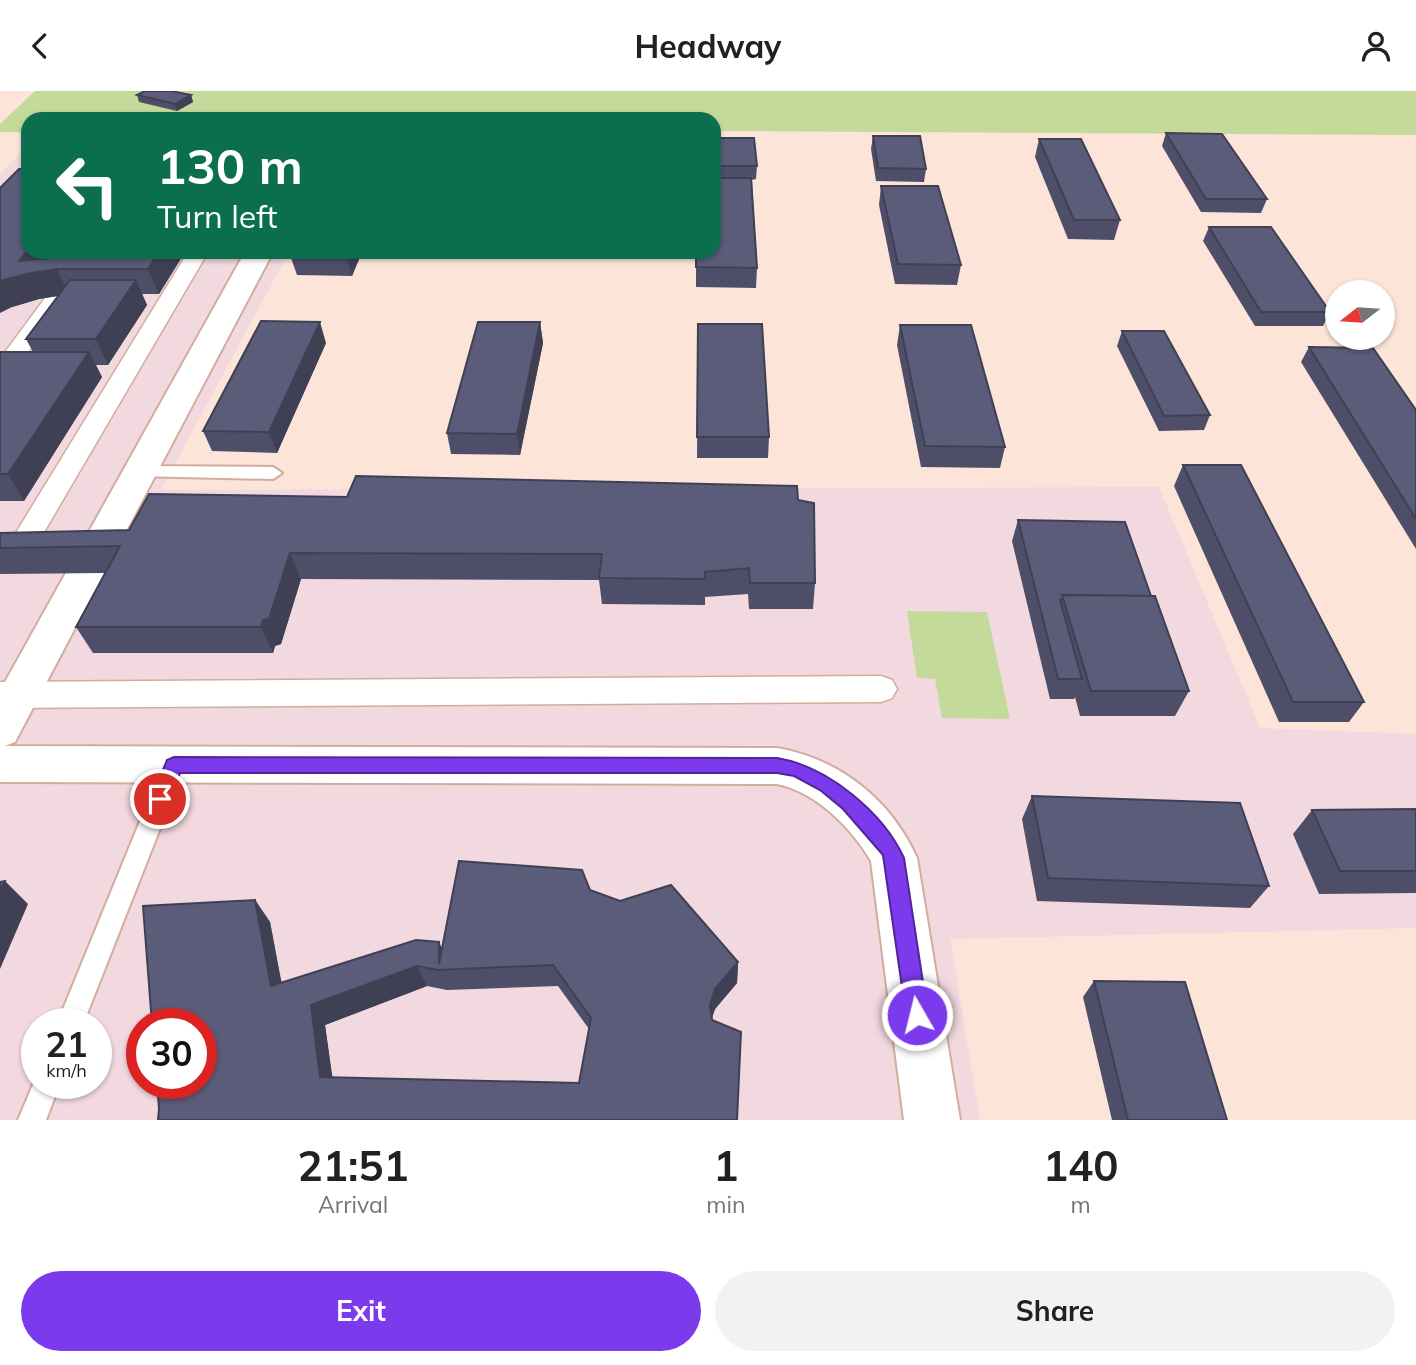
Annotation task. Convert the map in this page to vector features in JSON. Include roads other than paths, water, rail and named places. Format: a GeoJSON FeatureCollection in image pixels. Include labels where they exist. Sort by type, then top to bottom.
{"type":"FeatureCollection","features":[{"type":"Feature","properties":{"kind":"street"},"geometry":{"type":"LineString","coordinates":[[0,375],[85,259]]}},
{"type":"Feature","properties":{"kind":"street"},"geometry":{"type":"LineString","coordinates":[[20,549],[194,259]]}},
{"type":"Feature","properties":{"kind":"street"},"geometry":{"type":"LineString","coordinates":[[0,730],[9,695],[140,472],[255,259]]}},
{"type":"Feature","properties":{"kind":"street"},"geometry":{"type":"LineString","coordinates":[[9,695],[881,689]]}},
{"type":"Feature","properties":{"kind":"street"},"geometry":{"type":"LineString","coordinates":[[0,764],[777,766],[797,769],[812,775],[850,803],[884,840],[894,858],[932,1120]]}},
{"type":"Feature","properties":{"kind":"lane"},"geometry":{"type":"LineString","coordinates":[[140,472],[273,473]]}},
{"type":"Feature","properties":{"kind":"lane"},"geometry":{"type":"LineString","coordinates":[[76,1008],[174,765]]}},
{"type":"Feature","properties":{"kind":"lane"},"geometry":{"type":"LineString","coordinates":[[32,1120],[41,1099]]}}]}
